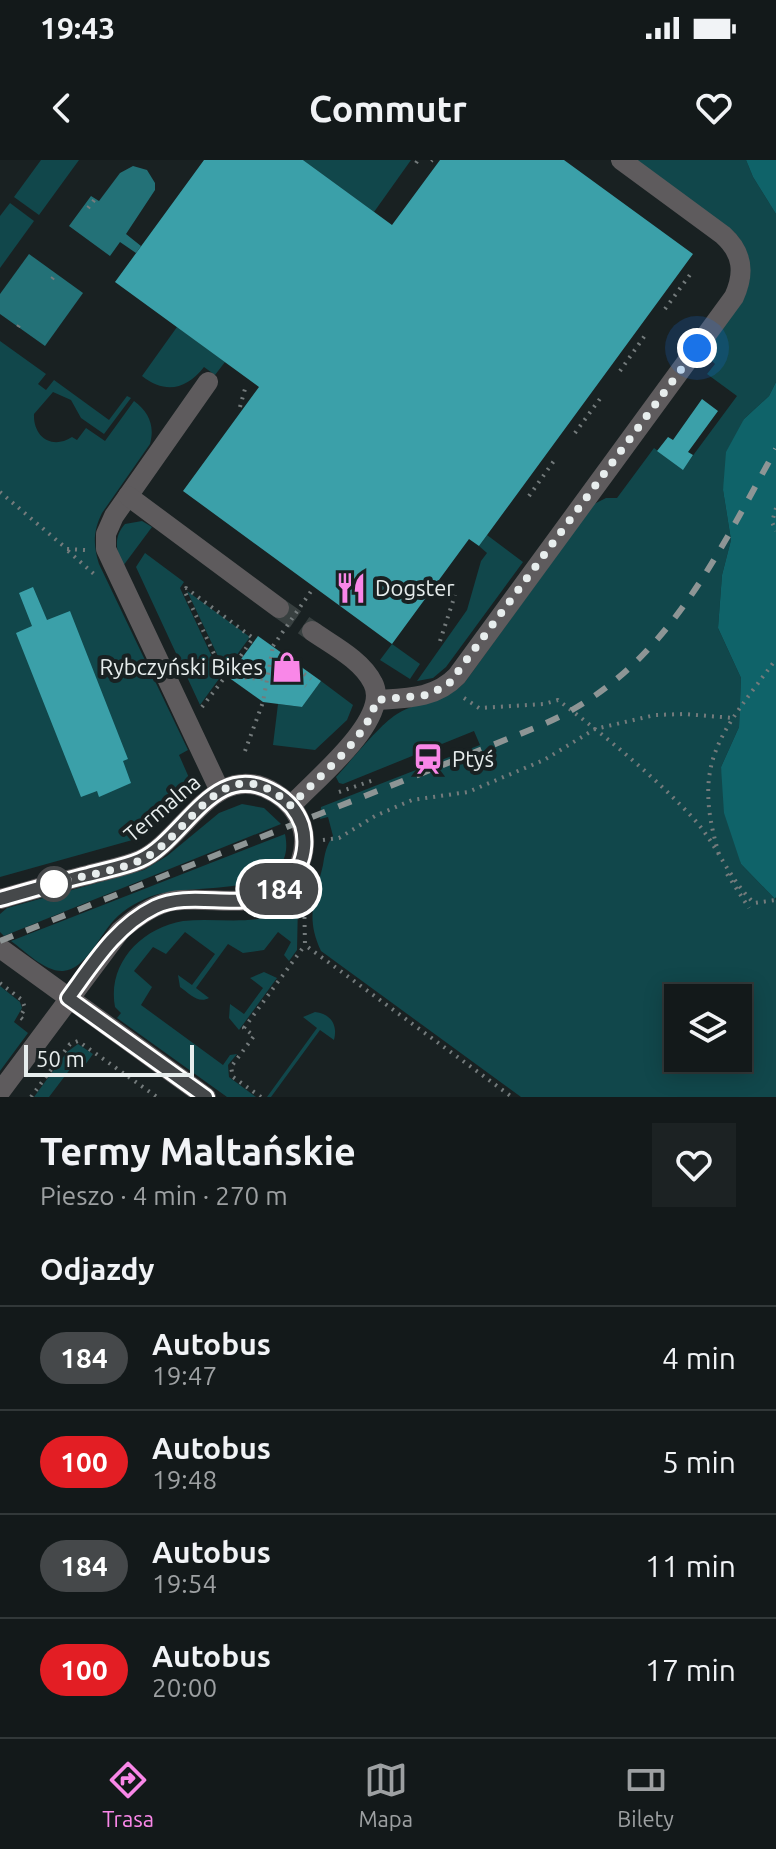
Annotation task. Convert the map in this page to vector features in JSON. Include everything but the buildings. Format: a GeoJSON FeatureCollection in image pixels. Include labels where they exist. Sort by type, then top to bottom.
{"type":"FeatureCollection","features":[{"type":"Feature","properties":{"kind":"street"},"geometry":{"type":"LineString","coordinates":[[376,700],[427,695],[439,691],[457,676],[739,286],[741,265],[736,248],[723,235],[621,160]]}},
{"type":"Feature","properties":{"kind":"street"},"geometry":{"type":"LineString","coordinates":[[208,382],[110,525],[106,534],[106,549],[220,791]]}},
{"type":"Feature","properties":{"kind":"street"},"geometry":{"type":"LineString","coordinates":[[128,496],[279,608]]}},
{"type":"Feature","properties":{"kind":"street"},"geometry":{"type":"LineString","coordinates":[[0,1092],[120,931],[151,909],[175,901],[252,900],[268,896],[283,886],[298,867],[304,843],[300,821],[291,806],[363,731],[376,700],[374,683],[360,666],[312,631]]}},
{"type":"Feature","properties":{"kind":"street","name":"Termalna"},"geometry":{"type":"LineString","coordinates":[[0,899],[143,859],[220,791],[239,785],[254,785],[272,791],[291,806]]}},
{"type":"Feature","properties":{"kind":"street"},"geometry":{"type":"LineString","coordinates":[[0,948],[206,1097]]}},
{"type":"Feature","properties":{"kind":"path"},"geometry":{"type":"LineString","coordinates":[[88,208],[95,199]]}},
{"type":"Feature","properties":{"kind":"path"},"geometry":{"type":"LineString","coordinates":[[665,309],[692,272]]}},
{"type":"Feature","properties":{"kind":"path"},"geometry":{"type":"LineString","coordinates":[[52,279],[56,274]]}},
{"type":"Feature","properties":{"kind":"path"},"geometry":{"type":"LineString","coordinates":[[18,327],[22,321]]}},
{"type":"Feature","properties":{"kind":"path"},"geometry":{"type":"LineString","coordinates":[[620,371],[646,334]]}},
{"type":"Feature","properties":{"kind":"path"},"geometry":{"type":"LineString","coordinates":[[240,407],[245,389]]}},
{"type":"Feature","properties":{"kind":"path"},"geometry":{"type":"LineString","coordinates":[[575,433],[602,396]]}},
{"type":"Feature","properties":{"kind":"path"},"geometry":{"type":"LineString","coordinates":[[529,496],[556,458]]}},
{"type":"Feature","properties":{"kind":"path"},"geometry":{"type":"LineString","coordinates":[[0,492],[101,580]]}},
{"type":"Feature","properties":{"kind":"path"},"geometry":{"type":"LineString","coordinates":[[776,508],[772,522],[776,531]]}},
{"type":"Feature","properties":{"kind":"path"},"geometry":{"type":"LineString","coordinates":[[67,549],[106,549]]}},
{"type":"Feature","properties":{"kind":"path"},"geometry":{"type":"LineString","coordinates":[[245,751],[263,702],[273,646],[314,587]]}},
{"type":"Feature","properties":{"kind":"path"},"geometry":{"type":"LineString","coordinates":[[199,712],[225,677],[184,590],[186,588],[253,638],[229,673],[234,677],[267,679]]}},
{"type":"Feature","properties":{"kind":"path"},"geometry":{"type":"LineString","coordinates":[[440,641],[455,595]]}},
{"type":"Feature","properties":{"kind":"path"},"geometry":{"type":"LineString","coordinates":[[749,908],[730,882],[721,862],[708,804],[708,772],[718,742],[776,659]]}},
{"type":"Feature","properties":{"kind":"path"},"geometry":{"type":"LineString","coordinates":[[304,674],[311,679]]}},
{"type":"Feature","properties":{"kind":"path"},"geometry":{"type":"LineString","coordinates":[[299,681],[306,686]]}},
{"type":"Feature","properties":{"kind":"path"},"geometry":{"type":"LineString","coordinates":[[455,691],[479,708],[544,704],[558,700],[694,818],[737,886],[754,903],[776,900]]}},
{"type":"Feature","properties":{"kind":"path"},"geometry":{"type":"LineString","coordinates":[[320,840],[339,838],[375,816],[412,800],[468,792],[544,760],[595,729],[655,715],[734,718]]}},
{"type":"Feature","properties":{"kind":"path"},"geometry":{"type":"LineString","coordinates":[[339,792],[374,780]]}},
{"type":"Feature","properties":{"kind":"path"},"geometry":{"type":"LineString","coordinates":[[261,1097],[233,1077],[231,1067],[254,1036],[244,1028],[305,945],[304,891]]}},
{"type":"Feature","properties":{"kind":"path"},"geometry":{"type":"LineString","coordinates":[[305,945],[512,1097]]}},
{"type":"Feature","properties":{"kind":"path"},"geometry":{"type":"LineString","coordinates":[[0,983],[22,1000],[25,1008],[20,1017],[29,1024]]}},
{"type":"Feature","properties":{"kind":"path"},"geometry":{"type":"LineString","coordinates":[[31,1097],[63,1049],[73,1042],[81,1042],[157,1097]]}},
{"type":"Feature","properties":{"kind":"shaded area"},"geometry":{"type":"Polygon","coordinates":[[[41,160],[79,160],[39,215],[14,197],[41,160]]]}},
{"type":"Feature","properties":{"kind":"shaded area"},"geometry":{"type":"Polygon","coordinates":[[[303,160],[411,160],[374,212],[303,160]]]}},
{"type":"Feature","properties":{"kind":"shaded area"},"geometry":{"type":"Polygon","coordinates":[[[636,160],[746,160],[776,214],[776,382],[769,396],[744,419],[723,490],[731,540],[722,575],[718,628],[741,678],[739,727],[721,767],[741,864],[776,900],[776,1097],[521,1097],[321,951],[313,928],[313,908],[326,850],[333,836],[328,817],[320,819],[321,807],[480,745],[474,731],[343,784],[336,777],[390,719],[406,709],[448,695],[465,682],[594,504],[606,498],[617,498],[654,448],[683,469],[737,396],[707,374],[715,364],[707,356],[707,351],[746,293],[750,269],[747,253],[734,232],[636,160]]]}},
{"type":"Feature","properties":{"kind":"shaded area"},"geometry":{"type":"Polygon","coordinates":[[[746,160],[776,160],[776,214],[753,177],[746,160]]]}},
{"type":"Feature","properties":{"kind":"shaded area"},"geometry":{"type":"Polygon","coordinates":[[[133,166],[147,170],[155,183],[155,190],[126,234],[141,246],[136,253],[120,242],[110,256],[69,226],[91,196],[99,201],[120,173],[133,166]]]}},
{"type":"Feature","properties":{"kind":"shaded area"},"geometry":{"type":"Polygon","coordinates":[[[10,203],[34,221],[0,268],[0,216],[10,203]]]}},
{"type":"Feature","properties":{"kind":"shaded area"},"geometry":{"type":"Polygon","coordinates":[[[29,254],[83,293],[45,346],[0,314],[0,294],[29,254]]]}},
{"type":"Feature","properties":{"kind":"shaded area"},"geometry":{"type":"Polygon","coordinates":[[[177,327],[225,362],[215,375],[204,367],[190,381],[175,387],[159,385],[142,376],[177,327]]]}},
{"type":"Feature","properties":{"kind":"shaded area"},"geometry":{"type":"Polygon","coordinates":[[[0,341],[46,374],[38,384],[46,390],[54,380],[109,420],[127,396],[131,398],[104,434],[81,418],[71,400],[53,392],[34,414],[37,429],[45,439],[57,442],[72,437],[77,440],[86,428],[105,441],[134,401],[150,420],[150,444],[102,513],[95,544],[99,564],[188,750],[179,755],[190,780],[184,794],[156,824],[136,839],[0,877],[0,341]]]}},
{"type":"Feature","properties":{"kind":"shaded area"},"geometry":{"type":"Polygon","coordinates":[[[776,382],[775,899],[741,864],[724,813],[721,767],[739,727],[741,678],[718,628],[722,575],[731,540],[723,490],[726,452],[744,419],[769,396],[776,382]]]}},
{"type":"Feature","properties":{"kind":"shaded area"},"geometry":{"type":"Polygon","coordinates":[[[142,521],[152,527],[123,566],[117,550],[119,534],[125,524],[142,521]]]}},
{"type":"Feature","properties":{"kind":"shaded area"},"geometry":{"type":"Polygon","coordinates":[[[487,535],[523,562],[446,667],[433,678],[417,681],[467,610],[481,561],[487,553],[479,546],[487,535]]]}},
{"type":"Feature","properties":{"kind":"shaded area"},"geometry":{"type":"Polygon","coordinates":[[[145,553],[184,582],[180,588],[221,676],[200,705],[136,567],[145,553]]]}},
{"type":"Feature","properties":{"kind":"shaded area"},"geometry":{"type":"Polygon","coordinates":[[[187,591],[250,637],[225,671],[187,591]]]}},
{"type":"Feature","properties":{"kind":"shaded area"},"geometry":{"type":"Polygon","coordinates":[[[392,644],[420,664],[410,679],[380,660],[392,644]]]}},
{"type":"Feature","properties":{"kind":"shaded area"},"geometry":{"type":"Polygon","coordinates":[[[321,681],[353,705],[347,720],[315,750],[273,745],[278,704],[302,707],[321,681]]]}},
{"type":"Feature","properties":{"kind":"shaded area"},"geometry":{"type":"Polygon","coordinates":[[[242,804],[264,808],[281,824],[4,936],[0,932],[0,914],[7,908],[144,870],[167,856],[219,813],[242,804]]]}},
{"type":"Feature","properties":{"kind":"shaded area"},"geometry":{"type":"Polygon","coordinates":[[[285,834],[285,855],[276,870],[261,879],[240,885],[173,891],[144,899],[118,916],[85,958],[71,969],[49,968],[11,941],[285,834]]]}},
{"type":"Feature","properties":{"kind":"shaded area"},"geometry":{"type":"Polygon","coordinates":[[[298,904],[297,950],[289,961],[284,955],[291,942],[278,932],[264,950],[243,953],[228,944],[196,988],[209,998],[197,999],[180,987],[178,975],[192,985],[215,954],[185,932],[166,954],[153,947],[134,971],[152,987],[141,1005],[223,1065],[230,1055],[237,1054],[228,1065],[229,1077],[256,1097],[227,1097],[117,1018],[121,1013],[115,1007],[116,976],[130,950],[154,931],[183,921],[270,917],[298,904]]]}},
{"type":"Feature","properties":{"kind":"shaded area"},"geometry":{"type":"Polygon","coordinates":[[[264,972],[277,978],[239,1030],[229,1018],[230,1004],[244,1014],[263,988],[250,978],[264,972]]]}},
{"type":"Feature","properties":{"kind":"shaded area"},"geometry":{"type":"Polygon","coordinates":[[[0,986],[20,1002],[22,1008],[14,1022],[28,1033],[0,1071],[0,986]]]}},
{"type":"Feature","properties":{"kind":"shaded area"},"geometry":{"type":"Polygon","coordinates":[[[315,1012],[332,1021],[334,1040],[320,1030],[271,1097],[267,1097],[317,1028],[303,1017],[315,1012]]]}},
{"type":"Feature","properties":{"kind":"shaded area"},"geometry":{"type":"Polygon","coordinates":[[[78,1044],[93,1054],[85,1065],[77,1060],[49,1097],[34,1097],[67,1052],[78,1044]]]}},
{"type":"Feature","properties":{"kind":"tunnel"},"geometry":{"type":"LineString","coordinates":[[279,608],[312,631]]}},
{"type":"Feature","properties":{"kind":"railway"},"geometry":{"type":"LineString","coordinates":[[0,941],[488,747],[572,710],[608,686],[639,659],[667,628],[714,559],[776,449]]}},
{"type":"Feature","properties":{"kind":"bus line","name":"184"},"geometry":{"type":"LineString","coordinates":[[0,899],[143,859],[164,843],[209,798],[233,786],[246,784],[267,789],[289,804],[300,821],[304,843],[298,867],[283,886],[268,896],[252,900],[175,901],[151,909],[120,931],[68,998],[206,1097]]}},
{"type":"Feature","properties":{"kind":"place","name":"Dogster"},"geometry":{"type":"Point","coordinates":[351,588]}},
{"type":"Feature","properties":{"kind":"place","name":"Rybczyński Bikes"},"geometry":{"type":"Point","coordinates":[287,667]}},
{"type":"Feature","properties":{"kind":"place","name":"Ptyś"},"geometry":{"type":"Point","coordinates":[428,759]}},
{"type":"Feature","properties":{"kind":"route"},"geometry":{"type":"LineString","coordinates":[[54,884],[143,859],[164,843],[209,798],[233,786],[246,784],[267,789],[291,806],[363,731],[376,700],[427,695],[448,685],[697,348]]}}]}
